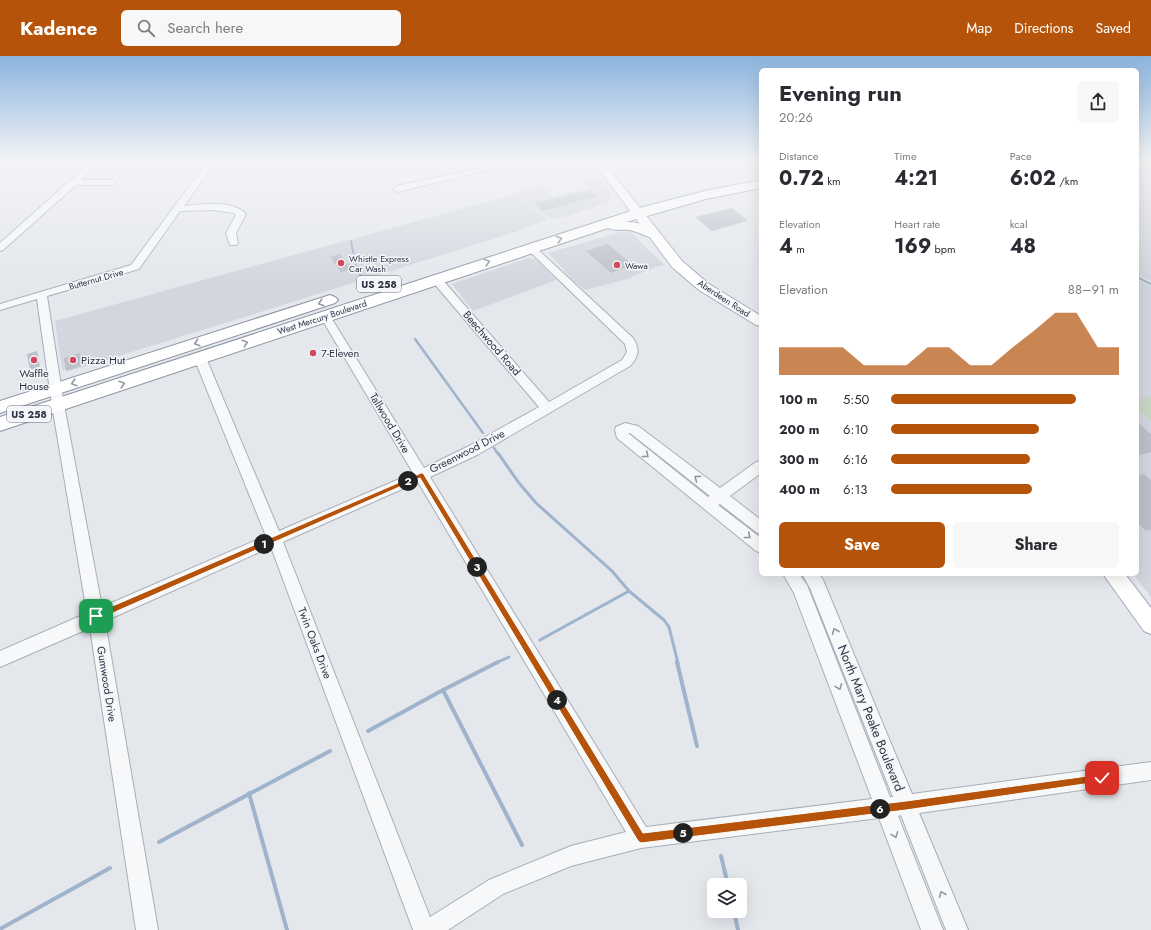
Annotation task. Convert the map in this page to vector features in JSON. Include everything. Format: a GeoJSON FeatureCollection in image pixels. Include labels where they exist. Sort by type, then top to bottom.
{"type":"FeatureCollection","features":[{"type":"Feature","properties":{"kind":"highway","name":"West Mercury Boulevard"},"geometry":{"type":"LineString","coordinates":[[412,273],[651,202]]}},
{"type":"Feature","properties":{"kind":"highway","name":"West Mercury Boulevard"},"geometry":{"type":"LineString","coordinates":[[0,407],[57,397],[200,358],[593,228],[634,208],[668,202]]}},
{"type":"Feature","properties":{"kind":"highway"},"geometry":{"type":"LineString","coordinates":[[593,228],[630,225],[654,234]]}},
{"type":"Feature","properties":{"kind":"highway","name":"West Mercury Boulevard"},"geometry":{"type":"LineString","coordinates":[[0,424],[57,397],[346,295]]}},
{"type":"Feature","properties":{"kind":"main road","name":"Aberdeen Road"},"geometry":{"type":"LineString","coordinates":[[629,202],[672,258],[694,279],[717,296],[759,321]]}},
{"type":"Feature","properties":{"kind":"main road"},"geometry":{"type":"LineString","coordinates":[[1115,576],[1151,624]]}},
{"type":"Feature","properties":{"kind":"street"},"geometry":{"type":"LineString","coordinates":[[0,248],[52,202]]}},
{"type":"Feature","properties":{"kind":"street","name":"Butternut Drive"},"geometry":{"type":"LineString","coordinates":[[0,307],[135,267],[182,202]]}},
{"type":"Feature","properties":{"kind":"street"},"geometry":{"type":"LineString","coordinates":[[177,209],[229,208],[238,210],[241,214],[231,233],[233,242]]}},
{"type":"Feature","properties":{"kind":"street","name":"Greenwood Drive"},"geometry":{"type":"LineString","coordinates":[[0,659],[421,475],[472,451],[626,363],[632,356],[633,348],[626,337],[531,248]]}},
{"type":"Feature","properties":{"kind":"street","name":"Beechwood Road"},"geometry":{"type":"LineString","coordinates":[[436,279],[547,408]]}},
{"type":"Feature","properties":{"kind":"street","name":"Gumwood Drive"},"geometry":{"type":"LineString","coordinates":[[42,295],[57,397],[96,616],[147,930]]}},
{"type":"Feature","properties":{"kind":"street","name":"Tallwood Drive"},"geometry":{"type":"LineString","coordinates":[[325,316],[641,838]]}},
{"type":"Feature","properties":{"kind":"street","name":"Twin Oaks Drive"},"geometry":{"type":"LineString","coordinates":[[200,358],[275,539],[424,930]]}},
{"type":"Feature","properties":{"kind":"street"},"geometry":{"type":"LineString","coordinates":[[759,526],[633,429],[625,428],[621,430],[622,435],[759,545]]}},
{"type":"Feature","properties":{"kind":"street"},"geometry":{"type":"LineString","coordinates":[[708,504],[759,467]]}},
{"type":"Feature","properties":{"kind":"street","name":"North Mary Peake Boulevard"},"geometry":{"type":"LineString","coordinates":[[792,576],[801,590],[932,930]]}},
{"type":"Feature","properties":{"kind":"street","name":"North Mary Peake Boulevard"},"geometry":{"type":"LineString","coordinates":[[811,576],[817,585],[957,930]]}},
{"type":"Feature","properties":{"kind":"street"},"geometry":{"type":"LineString","coordinates":[[429,930],[496,887],[571,856],[641,838],[885,808],[1151,772]]}},
{"type":"Feature","properties":{"kind":"shaded area"},"geometry":{"type":"Polygon","coordinates":[[[487,202],[525,202],[547,219],[515,232],[70,371],[62,369],[55,321],[487,202]]]}},
{"type":"Feature","properties":{"kind":"shaded area"},"geometry":{"type":"Polygon","coordinates":[[[526,202],[608,202],[568,216],[551,219],[526,202]]]}},
{"type":"Feature","properties":{"kind":"shaded area"},"geometry":{"type":"Polygon","coordinates":[[[1139,202],[1151,202],[1151,281],[1139,276],[1139,202]]]}},
{"type":"Feature","properties":{"kind":"shaded area"},"geometry":{"type":"Polygon","coordinates":[[[623,231],[633,233],[647,249],[665,265],[655,267],[627,279],[585,290],[574,281],[548,253],[623,231]]]}},
{"type":"Feature","properties":{"kind":"shaded area"},"geometry":{"type":"Polygon","coordinates":[[[528,258],[537,260],[556,280],[473,311],[452,284],[528,258]]]}},
{"type":"Feature","properties":{"kind":"shaded area"},"geometry":{"type":"Polygon","coordinates":[[[1139,280],[1151,286],[1151,597],[1135,576],[1139,576],[1139,280]]]}},
{"type":"Feature","properties":{"kind":"green space"},"geometry":{"type":"Polygon","coordinates":[[[1151,396],[1151,420],[1139,411],[1139,399],[1151,396]]]}},
{"type":"Feature","properties":{"kind":"building"},"geometry":{"type":"Polygon","coordinates":[[[540,202],[576,202],[543,211],[535,203],[540,202]]]}},
{"type":"Feature","properties":{"kind":"building"},"geometry":{"type":"Polygon","coordinates":[[[732,208],[748,221],[712,231],[695,217],[732,208]]]}},
{"type":"Feature","properties":{"kind":"building"},"geometry":{"type":"Polygon","coordinates":[[[608,244],[633,265],[611,273],[586,251],[608,244]]]}},
{"type":"Feature","properties":{"kind":"building","name":"Whistle Express Car Wash"},"geometry":{"type":"Polygon","coordinates":[[[340,254],[351,269],[341,272],[330,257],[340,254]]]}},
{"type":"Feature","properties":{"kind":"building","name":"Waffle House"},"geometry":{"type":"Polygon","coordinates":[[[37,351],[40,366],[30,370],[27,354],[37,351]]]}},
{"type":"Feature","properties":{"kind":"building","name":"Pizza Hut"},"geometry":{"type":"Polygon","coordinates":[[[80,353],[83,365],[66,371],[64,358],[80,353]]]}},
{"type":"Feature","properties":{"kind":"building"},"geometry":{"type":"Polygon","coordinates":[[[1139,424],[1151,434],[1151,452],[1139,455],[1139,424]]]}},
{"type":"Feature","properties":{"kind":"building"},"geometry":{"type":"Polygon","coordinates":[[[1144,474],[1151,480],[1151,530],[1146,531],[1139,524],[1139,475],[1144,474]]]}},
{"type":"Feature","properties":{"kind":"waterway"},"geometry":{"type":"LineString","coordinates":[[351,241],[356,267],[362,278]]}},
{"type":"Feature","properties":{"kind":"waterway"},"geometry":{"type":"LineString","coordinates":[[1139,278],[1151,284]]}},
{"type":"Feature","properties":{"kind":"waterway"},"geometry":{"type":"LineString","coordinates":[[415,339],[483,433]]}},
{"type":"Feature","properties":{"kind":"waterway"},"geometry":{"type":"LineString","coordinates":[[494,448],[498,454]]}},
{"type":"Feature","properties":{"kind":"waterway"},"geometry":{"type":"LineString","coordinates":[[498,453],[519,483],[536,503],[612,571],[629,591]]}},
{"type":"Feature","properties":{"kind":"waterway"},"geometry":{"type":"LineString","coordinates":[[540,640],[629,591]]}},
{"type":"Feature","properties":{"kind":"waterway"},"geometry":{"type":"LineString","coordinates":[[629,591],[664,620],[669,627],[678,663]]}},
{"type":"Feature","properties":{"kind":"waterway"},"geometry":{"type":"LineString","coordinates":[[496,663],[509,657]]}},
{"type":"Feature","properties":{"kind":"waterway"},"geometry":{"type":"LineString","coordinates":[[677,662],[697,746]]}},
{"type":"Feature","properties":{"kind":"waterway"},"geometry":{"type":"LineString","coordinates":[[443,690],[496,663]]}},
{"type":"Feature","properties":{"kind":"waterway"},"geometry":{"type":"LineString","coordinates":[[368,731],[443,690]]}},
{"type":"Feature","properties":{"kind":"waterway"},"geometry":{"type":"LineString","coordinates":[[443,690],[522,845]]}},
{"type":"Feature","properties":{"kind":"waterway"},"geometry":{"type":"LineString","coordinates":[[249,794],[330,751]]}},
{"type":"Feature","properties":{"kind":"waterway"},"geometry":{"type":"LineString","coordinates":[[159,842],[249,794]]}},
{"type":"Feature","properties":{"kind":"waterway"},"geometry":{"type":"LineString","coordinates":[[249,794],[287,930]]}},
{"type":"Feature","properties":{"kind":"waterway"},"geometry":{"type":"LineString","coordinates":[[721,856],[726,878]]}},
{"type":"Feature","properties":{"kind":"waterway"},"geometry":{"type":"LineString","coordinates":[[0,929],[110,868]]}},
{"type":"Feature","properties":{"kind":"waterway"},"geometry":{"type":"LineString","coordinates":[[735,918],[738,930]]}},
{"type":"Feature","properties":{"kind":"place","name":"Whistle Express Car Wash"},"geometry":{"type":"Point","coordinates":[341,263]}},
{"type":"Feature","properties":{"kind":"place","name":"Wawa"},"geometry":{"type":"Point","coordinates":[617,265]}},
{"type":"Feature","properties":{"kind":"place","name":"7-Eleven"},"geometry":{"type":"Point","coordinates":[313,353]}},
{"type":"Feature","properties":{"kind":"place","name":"Waffle House"},"geometry":{"type":"Point","coordinates":[34,360]}},
{"type":"Feature","properties":{"kind":"place","name":"Pizza Hut"},"geometry":{"type":"Point","coordinates":[73,360]}},
{"type":"Feature","properties":{"kind":"route"},"geometry":{"type":"LineString","coordinates":[[96,616],[421,475],[641,838],[906,805],[1102,778]]}}]}
